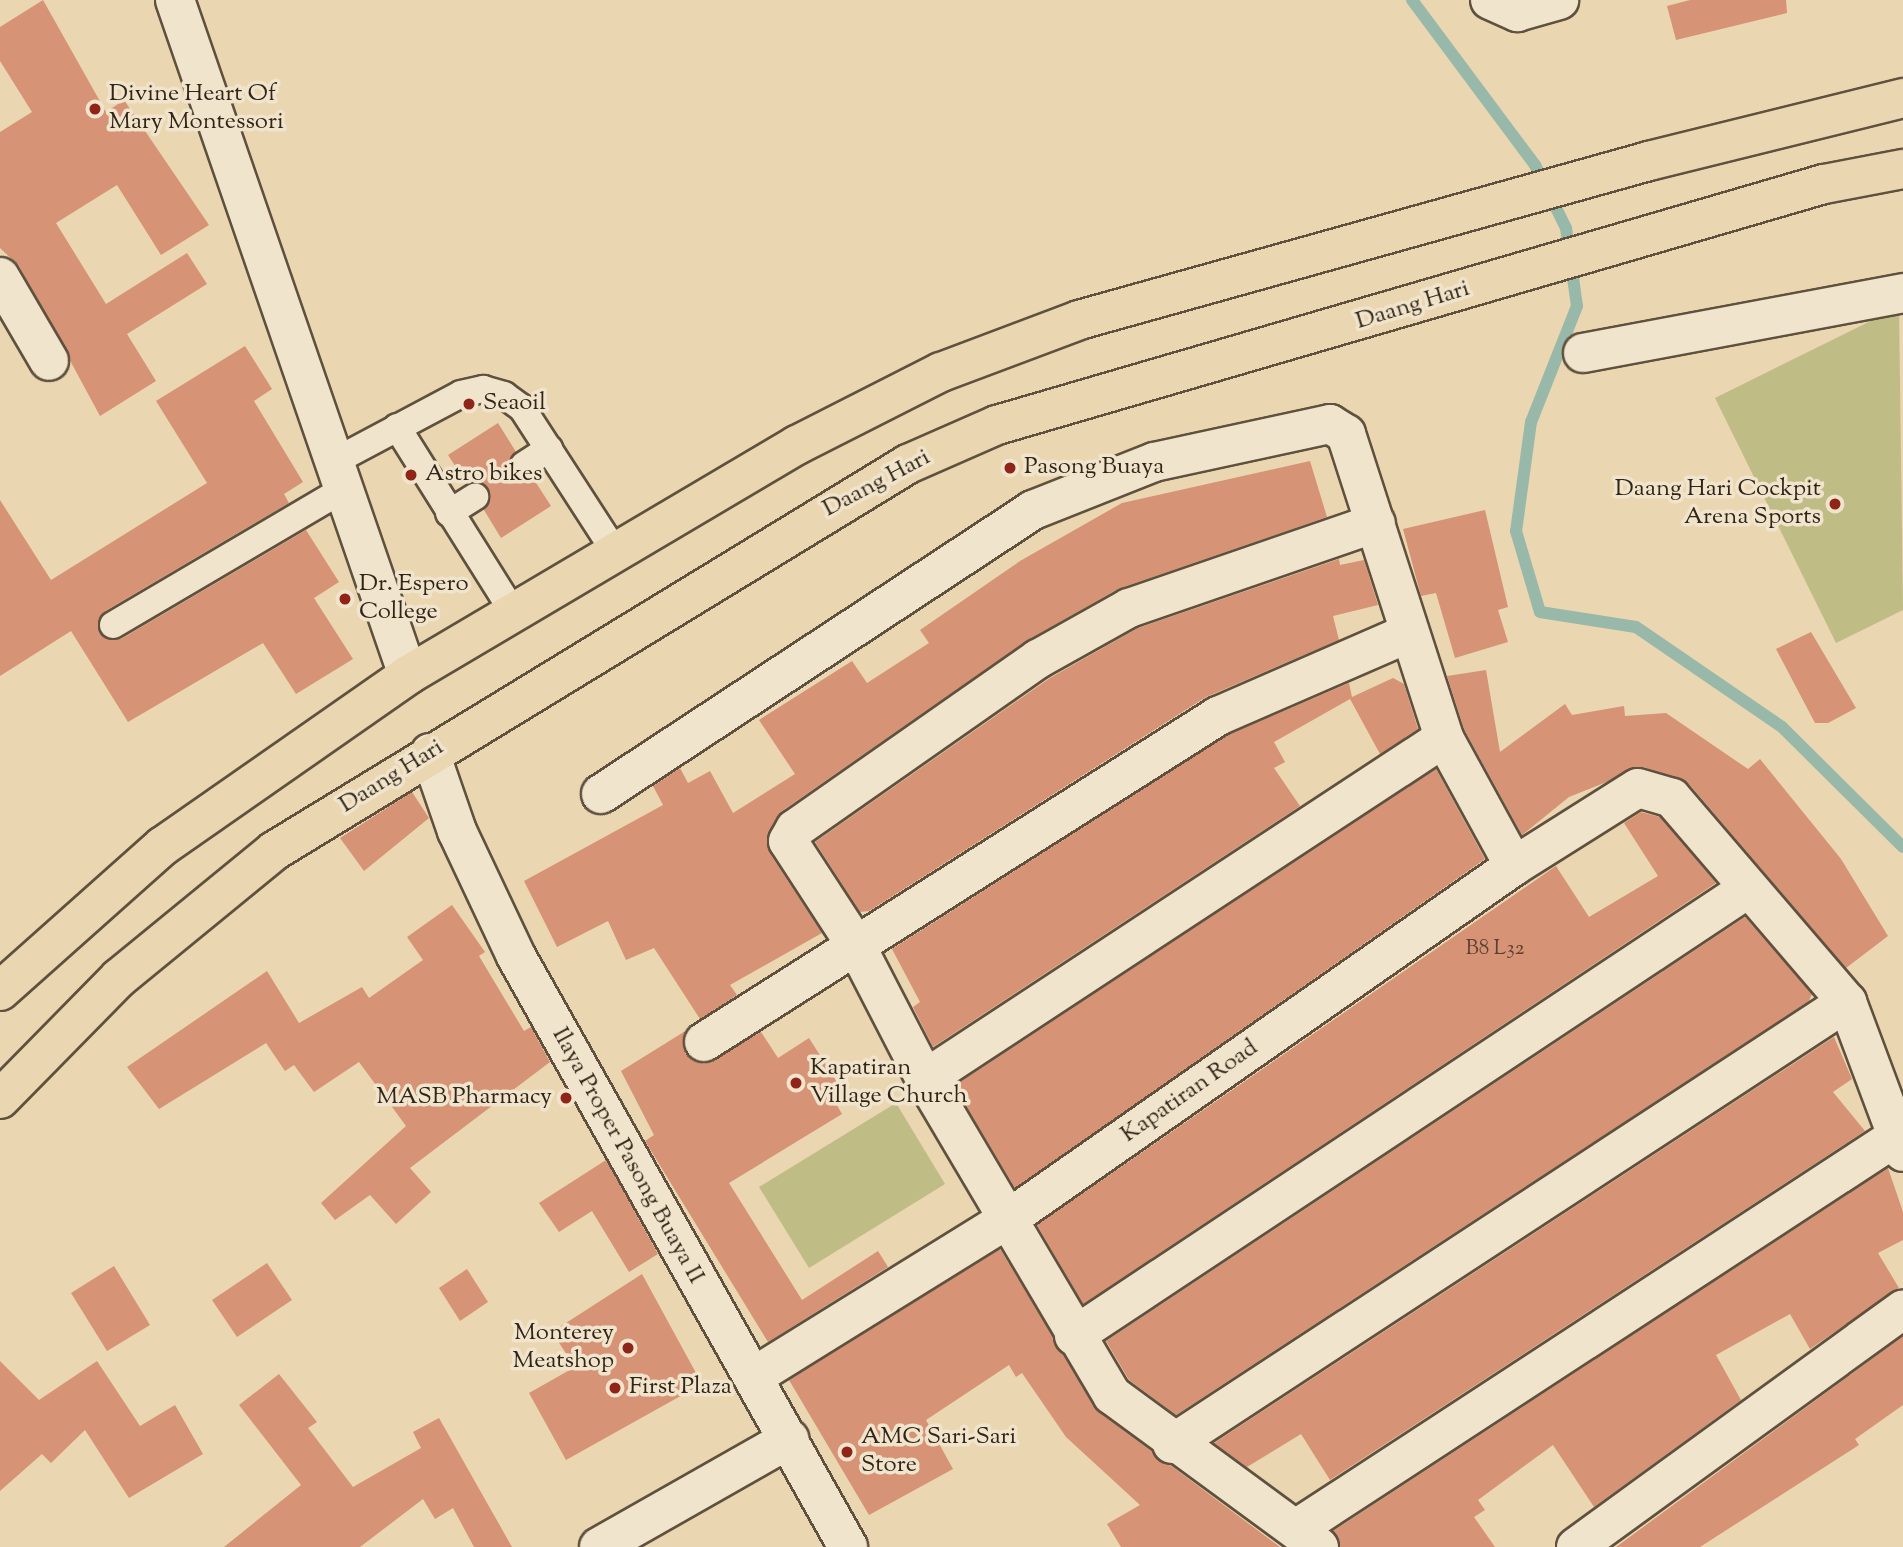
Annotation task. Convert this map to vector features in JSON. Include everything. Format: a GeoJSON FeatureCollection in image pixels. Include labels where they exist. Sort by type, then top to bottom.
{"type":"FeatureCollection","features":[{"type":"Feature","properties":{"kind":"main road"},"geometry":{"type":"LineString","coordinates":[[0,991],[163,846],[408,676],[614,550],[797,445],[941,372],[1079,320],[1470,214],[1649,161],[1903,98]]}},
{"type":"Feature","properties":{"kind":"main road","name":"Daang Hari"},"geometry":{"type":"LineString","coordinates":[[0,1099],[119,978],[201,908],[274,851],[430,753],[908,464],[997,425],[1667,233],[1824,184],[1903,169]]}},
{"type":"Feature","properties":{"kind":"street"},"geometry":{"type":"LineString","coordinates":[[175,0],[342,474],[408,676]]}},
{"type":"Feature","properties":{"kind":"street"},"geometry":{"type":"LineString","coordinates":[[1491,2],[1517,12],[1559,0]]}},
{"type":"Feature","properties":{"kind":"street"},"geometry":{"type":"LineString","coordinates":[[0,277],[49,361]]}},
{"type":"Feature","properties":{"kind":"street"},"geometry":{"type":"LineString","coordinates":[[1583,353],[1903,292]]}},
{"type":"Feature","properties":{"kind":"street"},"geometry":{"type":"LineString","coordinates":[[601,794],[1033,510],[1100,480],[1330,424],[1346,434],[1376,523],[1407,634],[1444,738],[1514,866]]}},
{"type":"Feature","properties":{"kind":"street"},"geometry":{"type":"LineString","coordinates":[[1074,1336],[1746,890],[1847,1002],[1901,1144],[1307,1538],[1172,1444],[1112,1395],[1074,1336],[925,1079],[857,947],[790,846],[794,828],[1038,659],[1129,608],[1376,523]]}},
{"type":"Feature","properties":{"kind":"street"},"geometry":{"type":"LineString","coordinates":[[704,1042],[1217,716],[1407,634]]}},
{"type":"Feature","properties":{"kind":"street"},"geometry":{"type":"LineString","coordinates":[[925,1079],[1444,738]]}},
{"type":"Feature","properties":{"kind":"street","name":"Ilaya Proper Pasong Buaya II"},"geometry":{"type":"LineString","coordinates":[[430,753],[457,831],[516,956],[848,1547]]}},
{"type":"Feature","properties":{"kind":"street","name":"Kapatiran Road"},"geometry":{"type":"LineString","coordinates":[[753,1377],[1008,1219],[1620,795],[1638,788],[1672,798],[1746,890]]}},
{"type":"Feature","properties":{"kind":"street"},"geometry":{"type":"LineString","coordinates":[[1172,1444],[1847,1002]]}},
{"type":"Feature","properties":{"kind":"street"},"geometry":{"type":"LineString","coordinates":[[1576,1547],[1903,1309]]}},
{"type":"Feature","properties":{"kind":"street"},"geometry":{"type":"LineString","coordinates":[[605,1546],[789,1439]]}},
{"type":"Feature","properties":{"kind":"lane"},"geometry":{"type":"LineString","coordinates":[[113,625],[342,474],[397,427],[483,389],[522,408],[614,550]]}},
{"type":"Feature","properties":{"kind":"lane"},"geometry":{"type":"LineString","coordinates":[[397,427],[513,612]]}},
{"type":"Feature","properties":{"kind":"lane"},"geometry":{"type":"LineString","coordinates":[[524,465],[549,449]]}},
{"type":"Feature","properties":{"kind":"lane"},"geometry":{"type":"LineString","coordinates":[[449,513],[475,496]]}},
{"type":"Feature","properties":{"kind":"shaded area","name":"Daang Hari Cockpit Arena Sports"},"geometry":{"type":"Polygon","coordinates":[[[1899,307],[1903,610],[1836,643],[1715,398],[1899,307]]]}},
{"type":"Feature","properties":{"kind":"shaded area"},"geometry":{"type":"Polygon","coordinates":[[[896,1103],[945,1184],[809,1268],[759,1187],[896,1103]]]}},
{"type":"Feature","properties":{"kind":"building"},"geometry":{"type":"Polygon","coordinates":[[[43,0],[106,112],[124,100],[209,225],[161,255],[117,185],[56,223],[106,304],[187,253],[207,284],[127,334],[156,381],[100,416],[19,266],[0,248],[0,132],[32,112],[0,61],[0,27],[43,0]]]}},
{"type":"Feature","properties":{"kind":"building"},"geometry":{"type":"Polygon","coordinates":[[[1690,0],[1786,0],[1787,13],[1676,40],[1667,6],[1690,0]]]}},
{"type":"Feature","properties":{"kind":"building"},"geometry":{"type":"Polygon","coordinates":[[[245,346],[272,389],[254,401],[303,482],[284,494],[289,503],[105,611],[99,632],[121,639],[306,530],[339,582],[314,598],[353,659],[296,694],[263,643],[128,722],[71,631],[0,676],[0,500],[51,580],[207,483],[156,401],[245,346]]]}},
{"type":"Feature","properties":{"kind":"building"},"geometry":{"type":"Polygon","coordinates":[[[498,423],[516,452],[510,473],[533,478],[551,506],[501,538],[484,510],[488,488],[467,484],[448,455],[498,423]]]}},
{"type":"Feature","properties":{"kind":"building"},"geometry":{"type":"Polygon","coordinates":[[[1310,461],[1327,517],[1118,589],[1026,641],[782,811],[769,831],[769,852],[822,933],[730,985],[737,995],[700,1019],[654,948],[626,960],[608,921],[557,947],[524,881],[663,805],[653,786],[680,768],[688,783],[710,771],[733,813],[795,774],[759,720],[852,661],[867,683],[929,643],[920,630],[1020,561],[1122,503],[1310,461]]]}},
{"type":"Feature","properties":{"kind":"building"},"geometry":{"type":"Polygon","coordinates":[[[1485,510],[1508,607],[1498,610],[1508,642],[1455,658],[1436,593],[1421,596],[1403,529],[1485,510]]]}},
{"type":"Feature","properties":{"kind":"building"},"geometry":{"type":"Polygon","coordinates":[[[1339,559],[1340,565],[1364,560],[1378,605],[1333,616],[1339,640],[1206,697],[869,911],[860,912],[815,842],[1050,678],[1138,628],[1339,559]]]}},
{"type":"Feature","properties":{"kind":"building"},"geometry":{"type":"Polygon","coordinates":[[[1811,632],[1856,708],[1828,723],[1815,723],[1776,649],[1811,632]]]}},
{"type":"Feature","properties":{"kind":"building"},"geometry":{"type":"Polygon","coordinates":[[[1486,670],[1500,752],[1565,704],[1572,715],[1624,706],[1625,716],[1666,713],[1748,769],[1760,759],[1841,859],[1888,936],[1846,968],[1689,784],[1644,767],[1569,797],[1522,835],[1464,729],[1447,676],[1486,670]]]}},
{"type":"Feature","properties":{"kind":"building"},"geometry":{"type":"Polygon","coordinates":[[[1393,678],[1404,684],[1418,729],[1380,754],[1350,699],[1274,742],[1285,762],[1274,768],[1300,806],[933,1047],[913,1007],[920,1002],[892,949],[1228,735],[1349,683],[1352,697],[1393,678]]]}},
{"type":"Feature","properties":{"kind":"building"},"geometry":{"type":"Polygon","coordinates":[[[1436,769],[1485,859],[1015,1188],[954,1086],[1436,769]]]}},
{"type":"Feature","properties":{"kind":"building"},"geometry":{"type":"Polygon","coordinates":[[[412,792],[429,818],[364,871],[340,838],[412,792]]]}},
{"type":"Feature","properties":{"kind":"building"},"geometry":{"type":"Polygon","coordinates":[[[1641,812],[1660,817],[1716,883],[1083,1304],[1037,1225],[1556,866],[1589,917],[1658,876],[1624,823],[1641,812]]]}},
{"type":"Feature","properties":{"kind":"building"},"geometry":{"type":"Polygon","coordinates":[[[452,905],[485,952],[479,956],[524,1031],[531,1027],[550,1062],[410,1168],[431,1192],[396,1224],[370,1195],[335,1220],[321,1203],[406,1126],[359,1062],[314,1092],[294,1065],[285,1071],[266,1043],[159,1109],[127,1067],[267,971],[299,1023],[362,987],[369,998],[423,960],[407,937],[452,905]]]}},
{"type":"Feature","properties":{"kind":"building"},"geometry":{"type":"Polygon","coordinates":[[[1745,917],[1812,994],[1809,1001],[1176,1415],[1129,1380],[1106,1341],[1745,917]]]}},
{"type":"Feature","properties":{"kind":"building"},"geometry":{"type":"Polygon","coordinates":[[[687,1030],[685,1053],[704,1064],[761,1032],[778,1058],[809,1038],[842,1090],[832,1097],[842,1114],[729,1183],[802,1300],[878,1251],[888,1267],[768,1342],[645,1141],[654,1135],[621,1071],[687,1030]]]}},
{"type":"Feature","properties":{"kind":"building"},"geometry":{"type":"Polygon","coordinates":[[[1834,1037],[1852,1079],[1833,1092],[1865,1131],[1330,1480],[1301,1434],[1247,1467],[1214,1443],[1834,1037]]]}},
{"type":"Feature","properties":{"kind":"building"},"geometry":{"type":"Polygon","coordinates":[[[606,1160],[658,1254],[629,1272],[592,1211],[559,1232],[539,1203],[606,1160]]]}},
{"type":"Feature","properties":{"kind":"building"},"geometry":{"type":"Polygon","coordinates":[[[1888,1168],[1903,1212],[1903,1240],[1878,1253],[1899,1288],[1810,1349],[1790,1314],[1716,1355],[1741,1400],[1594,1507],[1553,1445],[1478,1500],[1485,1510],[1474,1517],[1495,1547],[1340,1547],[1333,1531],[1888,1168]]]}},
{"type":"Feature","properties":{"kind":"building"},"geometry":{"type":"Polygon","coordinates":[[[1000,1249],[1099,1412],[1280,1547],[1121,1547],[1107,1524],[1140,1505],[1066,1437],[1022,1373],[1016,1377],[1009,1365],[926,1420],[953,1469],[869,1515],[789,1380],[1000,1249]]]}},
{"type":"Feature","properties":{"kind":"building"},"geometry":{"type":"Polygon","coordinates":[[[267,1263],[292,1300],[237,1337],[212,1300],[267,1263]]]}},
{"type":"Feature","properties":{"kind":"building"},"geometry":{"type":"Polygon","coordinates":[[[114,1266],[150,1325],[107,1351],[71,1293],[114,1266]]]}},
{"type":"Feature","properties":{"kind":"building"},"geometry":{"type":"Polygon","coordinates":[[[467,1269],[488,1302],[460,1321],[439,1288],[467,1269]]]}},
{"type":"Feature","properties":{"kind":"building","name":"First Plaza"},"geometry":{"type":"Polygon","coordinates":[[[642,1274],[702,1384],[566,1460],[529,1393],[575,1367],[552,1332],[642,1274]]]}},
{"type":"Feature","properties":{"kind":"building"},"geometry":{"type":"Polygon","coordinates":[[[1903,1336],[1903,1405],[1855,1439],[1859,1445],[1700,1547],[1616,1547],[1903,1336]]]}},
{"type":"Feature","properties":{"kind":"building"},"geometry":{"type":"Polygon","coordinates":[[[0,1361],[39,1400],[97,1361],[140,1426],[175,1405],[203,1454],[129,1498],[85,1430],[51,1463],[42,1454],[0,1491],[0,1361]]]}},
{"type":"Feature","properties":{"kind":"building"},"geometry":{"type":"Polygon","coordinates":[[[279,1374],[317,1422],[308,1428],[353,1487],[421,1448],[413,1432],[439,1418],[512,1547],[474,1547],[453,1508],[435,1519],[423,1499],[360,1547],[224,1547],[301,1485],[239,1405],[279,1374]]]}},
{"type":"Feature","properties":{"kind":"waterway"},"geometry":{"type":"LineString","coordinates":[[1412,0],[1535,165],[1566,228],[1577,306],[1531,422],[1516,531],[1540,612],[1636,627],[1782,727],[1903,847]]}},
{"type":"Feature","properties":{"kind":"place","name":"Divine Heart Of Mary Montessori"},"geometry":{"type":"Point","coordinates":[95,109]}},
{"type":"Feature","properties":{"kind":"place","name":"Seaoil"},"geometry":{"type":"Point","coordinates":[469,404]}},
{"type":"Feature","properties":{"kind":"place","name":"Pasong Buaya"},"geometry":{"type":"Point","coordinates":[1010,468]}},
{"type":"Feature","properties":{"kind":"place","name":"Astro bikes"},"geometry":{"type":"Point","coordinates":[411,475]}},
{"type":"Feature","properties":{"kind":"place","name":"Daang Hari Cockpit Arena Sports"},"geometry":{"type":"Point","coordinates":[1835,504]}},
{"type":"Feature","properties":{"kind":"place","name":"Dr. Espero College"},"geometry":{"type":"Point","coordinates":[345,599]}},
{"type":"Feature","properties":{"kind":"place","name":"Kapatiran Village Church"},"geometry":{"type":"Point","coordinates":[796,1083]}},
{"type":"Feature","properties":{"kind":"place","name":"MASB Pharmacy"},"geometry":{"type":"Point","coordinates":[566,1098]}},
{"type":"Feature","properties":{"kind":"place","name":"Monterey Meatshop"},"geometry":{"type":"Point","coordinates":[628,1348]}},
{"type":"Feature","properties":{"kind":"place","name":"First Plaza"},"geometry":{"type":"Point","coordinates":[615,1388]}},
{"type":"Feature","properties":{"kind":"place","name":"AMC Sari-Sari Store"},"geometry":{"type":"Point","coordinates":[847,1452]}}]}
